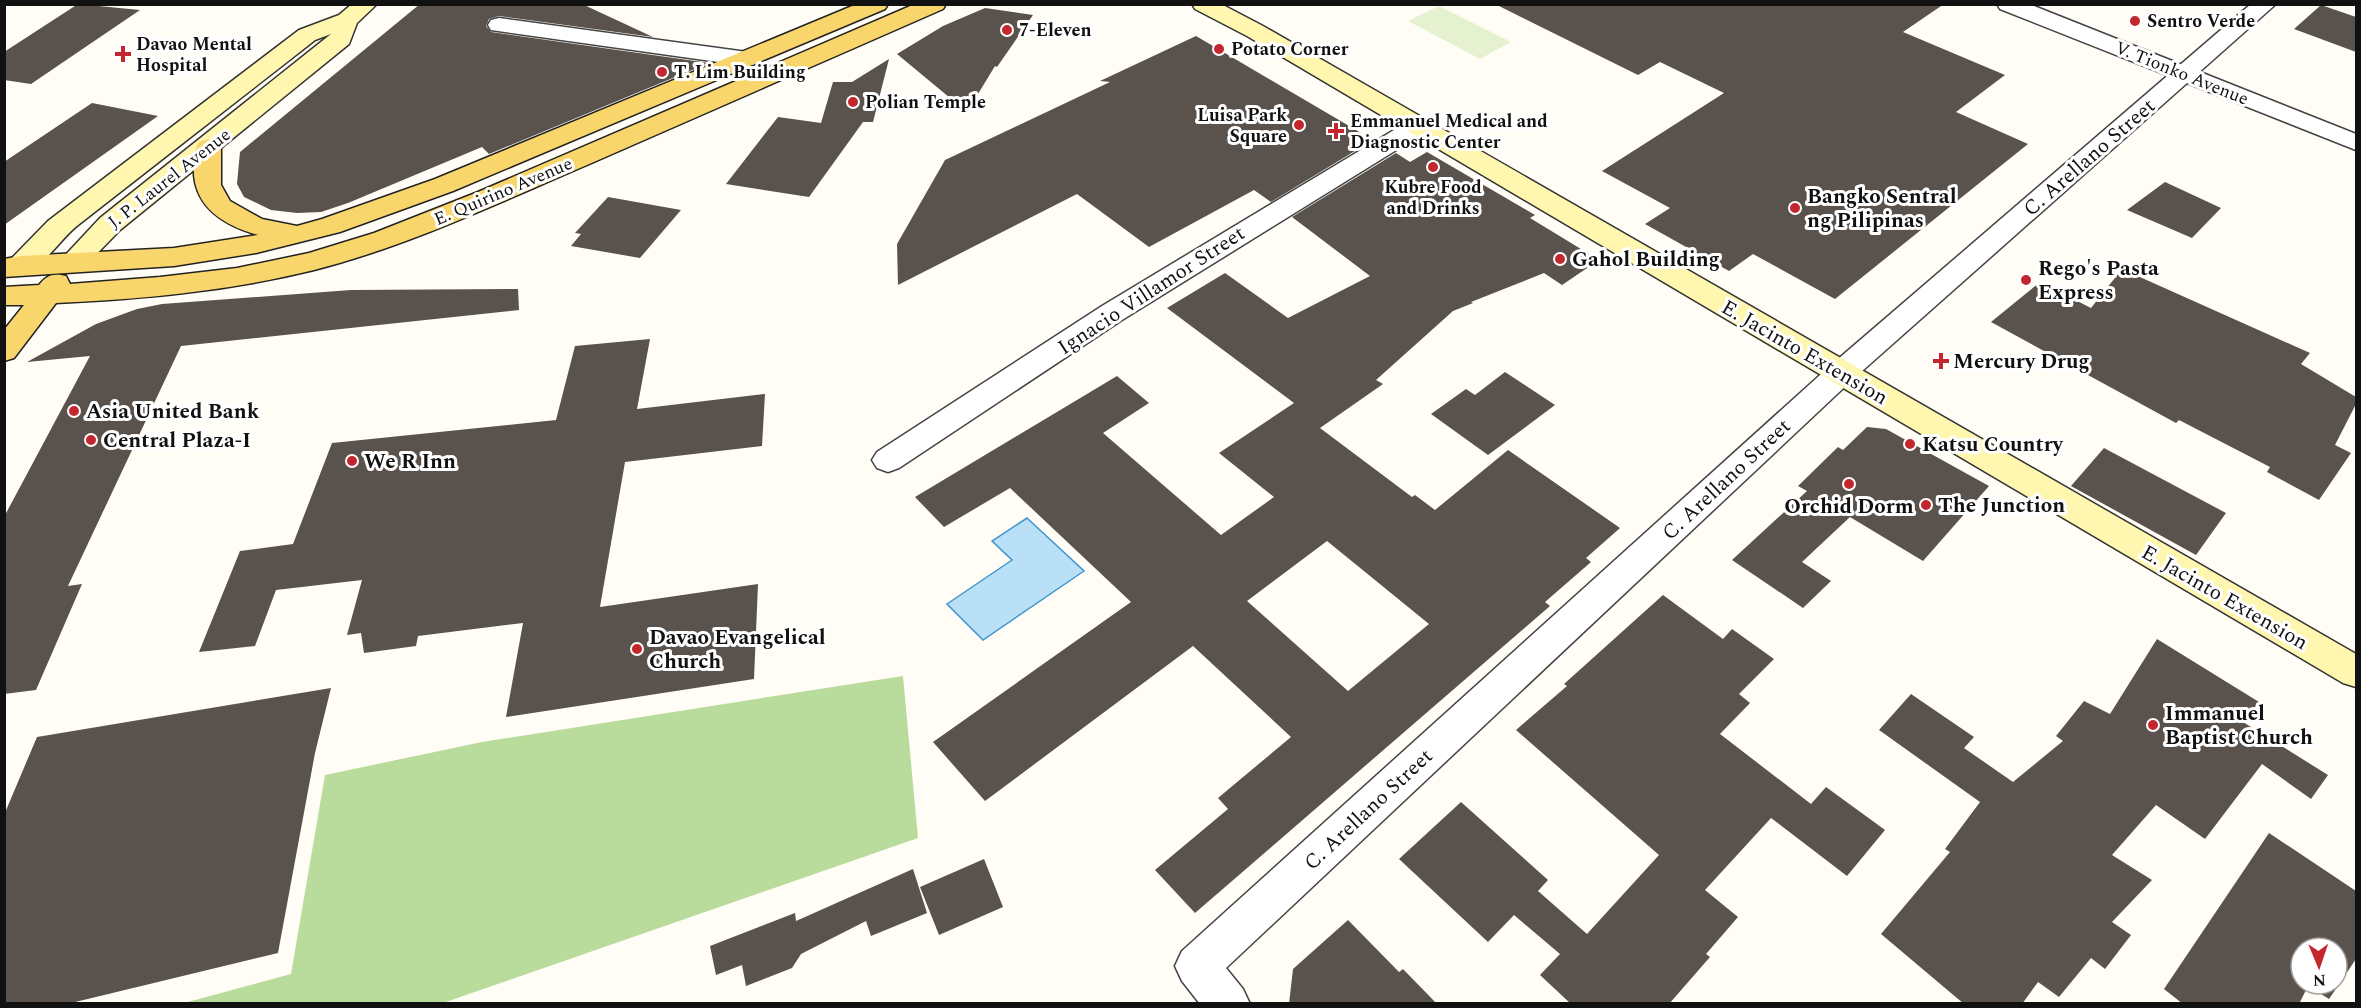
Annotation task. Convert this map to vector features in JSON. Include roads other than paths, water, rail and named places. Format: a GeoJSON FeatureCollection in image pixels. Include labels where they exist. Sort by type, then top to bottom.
{"type":"FeatureCollection","features":[{"type":"Feature","properties":{"kind":"main road","name":"J. P. Laurel Avenue"},"geometry":{"type":"LineString","coordinates":[[10,273],[53,231],[308,35],[347,20],[366,4]]}},
{"type":"Feature","properties":{"kind":"main road","name":"E. Quirino Avenue"},"geometry":{"type":"LineString","coordinates":[[10,273],[72,263],[174,257],[303,234],[365,215],[444,185],[877,4]]}},
{"type":"Feature","properties":{"kind":"main road","name":"E. Quirino Avenue"},"geometry":{"type":"LineString","coordinates":[[4,296],[152,289],[268,271],[354,249],[462,210],[935,4]]}},
{"type":"Feature","properties":{"kind":"main road","name":"E. Jacinto Extension"},"geometry":{"type":"LineString","coordinates":[[1203,4],[1255,31],[2356,672]]}},
{"type":"Feature","properties":{"kind":"main road","name":"E. Jacinto Extension"},"geometry":{"type":"LineString","coordinates":[[1231,4],[1255,31]]}},
{"type":"Feature","properties":{"kind":"main road","name":"J. P. Laurel Avenue"},"geometry":{"type":"LineString","coordinates":[[4,351],[72,263],[100,232],[341,39],[347,20]]}},
{"type":"Feature","properties":{"kind":"main road"},"geometry":{"type":"LineString","coordinates":[[208,147],[208,185],[225,211],[258,227],[303,234]]}},
{"type":"Feature","properties":{"kind":"main road"},"geometry":{"type":"LineString","coordinates":[[444,185],[462,210]]}},
{"type":"Feature","properties":{"kind":"street","name":"V. Tionko Avenue"},"geometry":{"type":"LineString","coordinates":[[2008,4],[2356,143]]}},
{"type":"Feature","properties":{"kind":"street","name":"C. Arellano Street"},"geometry":{"type":"LineString","coordinates":[[1228,1004],[1197,966],[1841,373],[1955,271],[2265,4]]}},
{"type":"Feature","properties":{"kind":"street"},"geometry":{"type":"LineString","coordinates":[[499,25],[747,59]]}},
{"type":"Feature","properties":{"kind":"street","name":"Ignacio Villamor Street"},"geometry":{"type":"LineString","coordinates":[[888,460],[1112,313],[1418,126]]}},
{"type":"Feature","properties":{"kind":"water"},"geometry":{"type":"Polygon","coordinates":[[[1027,518],[1084,571],[983,640],[947,604],[1012,560],[992,541],[1027,518]]]}},
{"type":"Feature","properties":{"kind":"place","name":"Sentro Verde"},"geometry":{"type":"Point","coordinates":[2135,21]}},
{"type":"Feature","properties":{"kind":"place","name":"7-Eleven"},"geometry":{"type":"Point","coordinates":[1007,30]}},
{"type":"Feature","properties":{"kind":"place","name":"Potato Corner"},"geometry":{"type":"Point","coordinates":[1219,49]}},
{"type":"Feature","properties":{"kind":"place","name":"Davao Mental Hospital"},"geometry":{"type":"Point","coordinates":[123,54]}},
{"type":"Feature","properties":{"kind":"place","name":"T. Lim Building"},"geometry":{"type":"Point","coordinates":[662,72]}},
{"type":"Feature","properties":{"kind":"place","name":"Polian Temple"},"geometry":{"type":"Point","coordinates":[853,102]}},
{"type":"Feature","properties":{"kind":"place","name":"Luisa Park Square"},"geometry":{"type":"Point","coordinates":[1299,125]}},
{"type":"Feature","properties":{"kind":"place","name":"Emmanuel Medical and Diagnostic Center"},"geometry":{"type":"Point","coordinates":[1336,131]}},
{"type":"Feature","properties":{"kind":"place","name":"Kubre Food and Drinks"},"geometry":{"type":"Point","coordinates":[1433,167]}},
{"type":"Feature","properties":{"kind":"place","name":"Bangko Sentral ng Pilipinas"},"geometry":{"type":"Point","coordinates":[1795,208]}},
{"type":"Feature","properties":{"kind":"place","name":"Gahol Building"},"geometry":{"type":"Point","coordinates":[1560,259]}},
{"type":"Feature","properties":{"kind":"place","name":"Rego's Pasta Express"},"geometry":{"type":"Point","coordinates":[2026,280]}},
{"type":"Feature","properties":{"kind":"place","name":"Mercury Drug"},"geometry":{"type":"Point","coordinates":[1941,361]}},
{"type":"Feature","properties":{"kind":"place","name":"Asia United Bank"},"geometry":{"type":"Point","coordinates":[74,411]}},
{"type":"Feature","properties":{"kind":"place","name":"Central Plaza-I"},"geometry":{"type":"Point","coordinates":[91,440]}},
{"type":"Feature","properties":{"kind":"place","name":"Katsu Country"},"geometry":{"type":"Point","coordinates":[1910,444]}},
{"type":"Feature","properties":{"kind":"place","name":"We R Inn"},"geometry":{"type":"Point","coordinates":[352,461]}},
{"type":"Feature","properties":{"kind":"place","name":"Orchid Dorm"},"geometry":{"type":"Point","coordinates":[1849,484]}},
{"type":"Feature","properties":{"kind":"place","name":"The Junction"},"geometry":{"type":"Point","coordinates":[1926,505]}},
{"type":"Feature","properties":{"kind":"place","name":"Davao Evangelical Church"},"geometry":{"type":"Point","coordinates":[637,649]}},
{"type":"Feature","properties":{"kind":"place","name":"Immanuel Baptist Church"},"geometry":{"type":"Point","coordinates":[2153,725]}}]}
